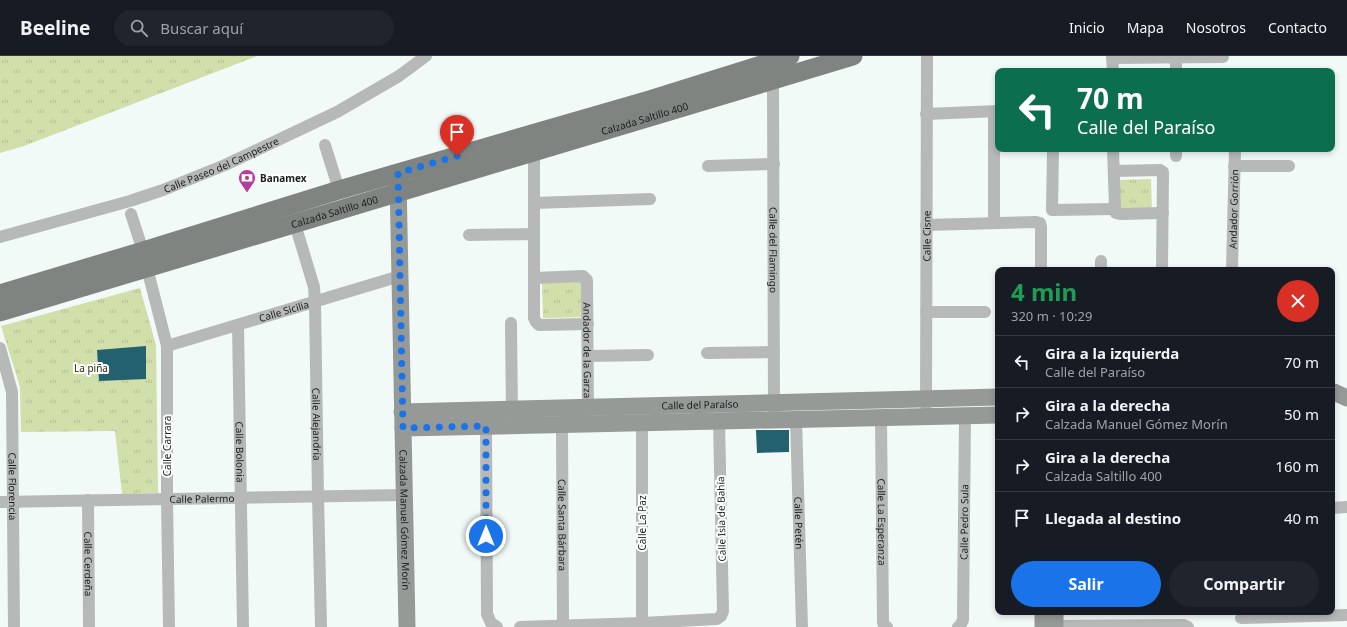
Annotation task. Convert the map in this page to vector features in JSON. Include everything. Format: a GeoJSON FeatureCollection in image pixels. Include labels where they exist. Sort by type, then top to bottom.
{"type":"FeatureCollection","features":[{"type":"Feature","properties":{"kind":"main road","name":"Calzada Saltillo 400"},"geometry":{"type":"LineString","coordinates":[[0,312],[339,190],[649,100],[790,56]]}},
{"type":"Feature","properties":{"kind":"main road","name":"Calzada Saltillo 400"},"geometry":{"type":"LineString","coordinates":[[0,294],[295,224],[853,56]]}},
{"type":"Feature","properties":{"kind":"street","name":"Calle Paseo del Campestre"},"geometry":{"type":"LineString","coordinates":[[0,237],[130,201],[163,190],[225,165],[337,112],[399,76],[426,56]]}},
{"type":"Feature","properties":{"kind":"street","name":"Calle Cisne"},"geometry":{"type":"LineString","coordinates":[[926,416],[927,56]]}},
{"type":"Feature","properties":{"kind":"street"},"geometry":{"type":"LineString","coordinates":[[1112,68],[1112,57],[1222,57]]}},
{"type":"Feature","properties":{"kind":"street"},"geometry":{"type":"LineString","coordinates":[[1176,58],[1176,68]]}},
{"type":"Feature","properties":{"kind":"street","name":"Calle del Flamingo"},"geometry":{"type":"LineString","coordinates":[[774,80],[774,420]]}},
{"type":"Feature","properties":{"kind":"street"},"geometry":{"type":"LineString","coordinates":[[926,114],[995,111]]}},
{"type":"Feature","properties":{"kind":"street"},"geometry":{"type":"LineString","coordinates":[[325,145],[339,190]]}},
{"type":"Feature","properties":{"kind":"street"},"geometry":{"type":"LineString","coordinates":[[534,151],[534,318],[539,325],[588,324]]}},
{"type":"Feature","properties":{"kind":"street"},"geometry":{"type":"LineString","coordinates":[[994,223],[995,152]]}},
{"type":"Feature","properties":{"kind":"street"},"geometry":{"type":"LineString","coordinates":[[1052,152],[1052,210],[1162,213]]}},
{"type":"Feature","properties":{"kind":"street"},"geometry":{"type":"LineString","coordinates":[[1113,152],[1115,211]]}},
{"type":"Feature","properties":{"kind":"street","name":"Andador Gorrión"},"geometry":{"type":"LineString","coordinates":[[1232,267],[1235,152]]}},
{"type":"Feature","properties":{"kind":"street"},"geometry":{"type":"LineString","coordinates":[[708,166],[774,164]]}},
{"type":"Feature","properties":{"kind":"street"},"geometry":{"type":"LineString","coordinates":[[1234,166],[1289,166]]}},
{"type":"Feature","properties":{"kind":"street"},"geometry":{"type":"LineString","coordinates":[[1114,171],[1160,170],[1162,172],[1162,267]]}},
{"type":"Feature","properties":{"kind":"street","name":"Calzada Manuel Gómez Morín"},"geometry":{"type":"LineString","coordinates":[[398,173],[407,627]]}},
{"type":"Feature","properties":{"kind":"street"},"geometry":{"type":"LineString","coordinates":[[534,203],[650,199]]}},
{"type":"Feature","properties":{"kind":"street","name":"Calle Carrara"},"geometry":{"type":"LineString","coordinates":[[131,214],[145,260],[167,346],[169,627]]}},
{"type":"Feature","properties":{"kind":"street"},"geometry":{"type":"LineString","coordinates":[[926,224],[1040,223],[1041,267]]}},
{"type":"Feature","properties":{"kind":"street","name":"Calle Alejandría"},"geometry":{"type":"LineString","coordinates":[[295,224],[314,287],[315,302],[321,627]]}},
{"type":"Feature","properties":{"kind":"street"},"geometry":{"type":"LineString","coordinates":[[469,235],[534,234]]}},
{"type":"Feature","properties":{"kind":"street","name":"Calle Sicilia"},"geometry":{"type":"LineString","coordinates":[[167,346],[400,276]]}},
{"type":"Feature","properties":{"kind":"street","name":"Andador de la Garza"},"geometry":{"type":"LineString","coordinates":[[534,278],[582,276],[587,280],[588,416]]}},
{"type":"Feature","properties":{"kind":"street"},"geometry":{"type":"LineString","coordinates":[[926,312],[985,312]]}},
{"type":"Feature","properties":{"kind":"street"},"geometry":{"type":"LineString","coordinates":[[511,322],[512,418]]}},
{"type":"Feature","properties":{"kind":"street","name":"Calle Bolonia"},"geometry":{"type":"LineString","coordinates":[[238,325],[243,627]]}},
{"type":"Feature","properties":{"kind":"street","name":"Calle Florencia"},"geometry":{"type":"LineString","coordinates":[[0,348],[12,392],[14,627]]}},
{"type":"Feature","properties":{"kind":"street"},"geometry":{"type":"LineString","coordinates":[[707,353],[774,352]]}},
{"type":"Feature","properties":{"kind":"street"},"geometry":{"type":"LineString","coordinates":[[588,356],[648,355]]}},
{"type":"Feature","properties":{"kind":"street"},"geometry":{"type":"LineString","coordinates":[[0,396],[12,392]]}},
{"type":"Feature","properties":{"kind":"street"},"geometry":{"type":"LineString","coordinates":[[1335,393],[1347,399]]}},
{"type":"Feature","properties":{"kind":"street","name":"Calle del Paraíso"},"geometry":{"type":"LineString","coordinates":[[403,420],[588,416],[774,403],[995,397]]}},
{"type":"Feature","properties":{"kind":"street"},"geometry":{"type":"LineString","coordinates":[[1335,406],[1347,399]]}},
{"type":"Feature","properties":{"kind":"street","name":"Calle del Paraíso"},"geometry":{"type":"LineString","coordinates":[[403,420],[486,426],[512,418],[562,425],[588,416],[642,423],[995,415]]}},
{"type":"Feature","properties":{"kind":"street","name":"Calle Pedro Sula"},"geometry":{"type":"LineString","coordinates":[[958,627],[963,620],[965,416]]}},
{"type":"Feature","properties":{"kind":"street","name":"Calle La Esperanza"},"geometry":{"type":"LineString","coordinates":[[881,418],[883,622],[886,626]]}},
{"type":"Feature","properties":{"kind":"street","name":"Calle Petén"},"geometry":{"type":"LineString","coordinates":[[796,419],[802,627]]}},
{"type":"Feature","properties":{"kind":"street","name":"Calle Isla de Bahía"},"geometry":{"type":"LineString","coordinates":[[642,623],[717,619],[722,616],[719,421]]}},
{"type":"Feature","properties":{"kind":"street","name":"Calle La Paz"},"geometry":{"type":"LineString","coordinates":[[642,423],[642,623]]}},
{"type":"Feature","properties":{"kind":"street","name":"Calle Santa Bárbara"},"geometry":{"type":"LineString","coordinates":[[562,425],[563,626]]}},
{"type":"Feature","properties":{"kind":"street"},"geometry":{"type":"LineString","coordinates":[[486,426],[487,614],[492,623],[497,627]]}},
{"type":"Feature","properties":{"kind":"street","name":"Calle Palermo"},"geometry":{"type":"LineString","coordinates":[[0,502],[404,495]]}},
{"type":"Feature","properties":{"kind":"street","name":"Calle Cerdeña"},"geometry":{"type":"LineString","coordinates":[[88,500],[90,627]]}},
{"type":"Feature","properties":{"kind":"street"},"geometry":{"type":"LineString","coordinates":[[1335,508],[1347,508]]}},
{"type":"Feature","properties":{"kind":"street"},"geometry":{"type":"LineString","coordinates":[[1053,615],[1048,624],[1184,625],[1188,627]]}},
{"type":"Feature","properties":{"kind":"street"},"geometry":{"type":"LineString","coordinates":[[1241,618],[1295,619],[1347,615]]}},
{"type":"Feature","properties":{"kind":"street"},"geometry":{"type":"LineString","coordinates":[[520,627],[642,623]]}},
{"type":"Feature","properties":{"kind":"green space"},"geometry":{"type":"Polygon","coordinates":[[[0,56],[257,56],[24,146],[0,153],[0,56]]]}},
{"type":"Feature","properties":{"kind":"green space"},"geometry":{"type":"Polygon","coordinates":[[[1151,179],[1152,212],[1119,213],[1117,180],[1151,179]]]}},
{"type":"Feature","properties":{"kind":"green space"},"geometry":{"type":"Polygon","coordinates":[[[588,281],[589,317],[543,318],[542,282],[588,281]]]}},
{"type":"Feature","properties":{"kind":"green space","name":"La piña"},"geometry":{"type":"Polygon","coordinates":[[[140,288],[156,345],[158,493],[122,494],[115,431],[21,432],[20,387],[1,326],[140,288]]]}},
{"type":"Feature","properties":{"kind":"building"},"geometry":{"type":"Polygon","coordinates":[[[146,346],[146,379],[99,381],[97,350],[146,346]]]}},
{"type":"Feature","properties":{"kind":"building"},"geometry":{"type":"Polygon","coordinates":[[[756,430],[789,430],[789,452],[757,453],[756,430]]]}},
{"type":"Feature","properties":{"kind":"place","name":"Banamex"},"geometry":{"type":"Point","coordinates":[247,193]}},
{"type":"Feature","properties":{"kind":"route"},"geometry":{"type":"LineString","coordinates":[[457,156],[398,173],[403,428],[486,426],[486,536]]}}]}
